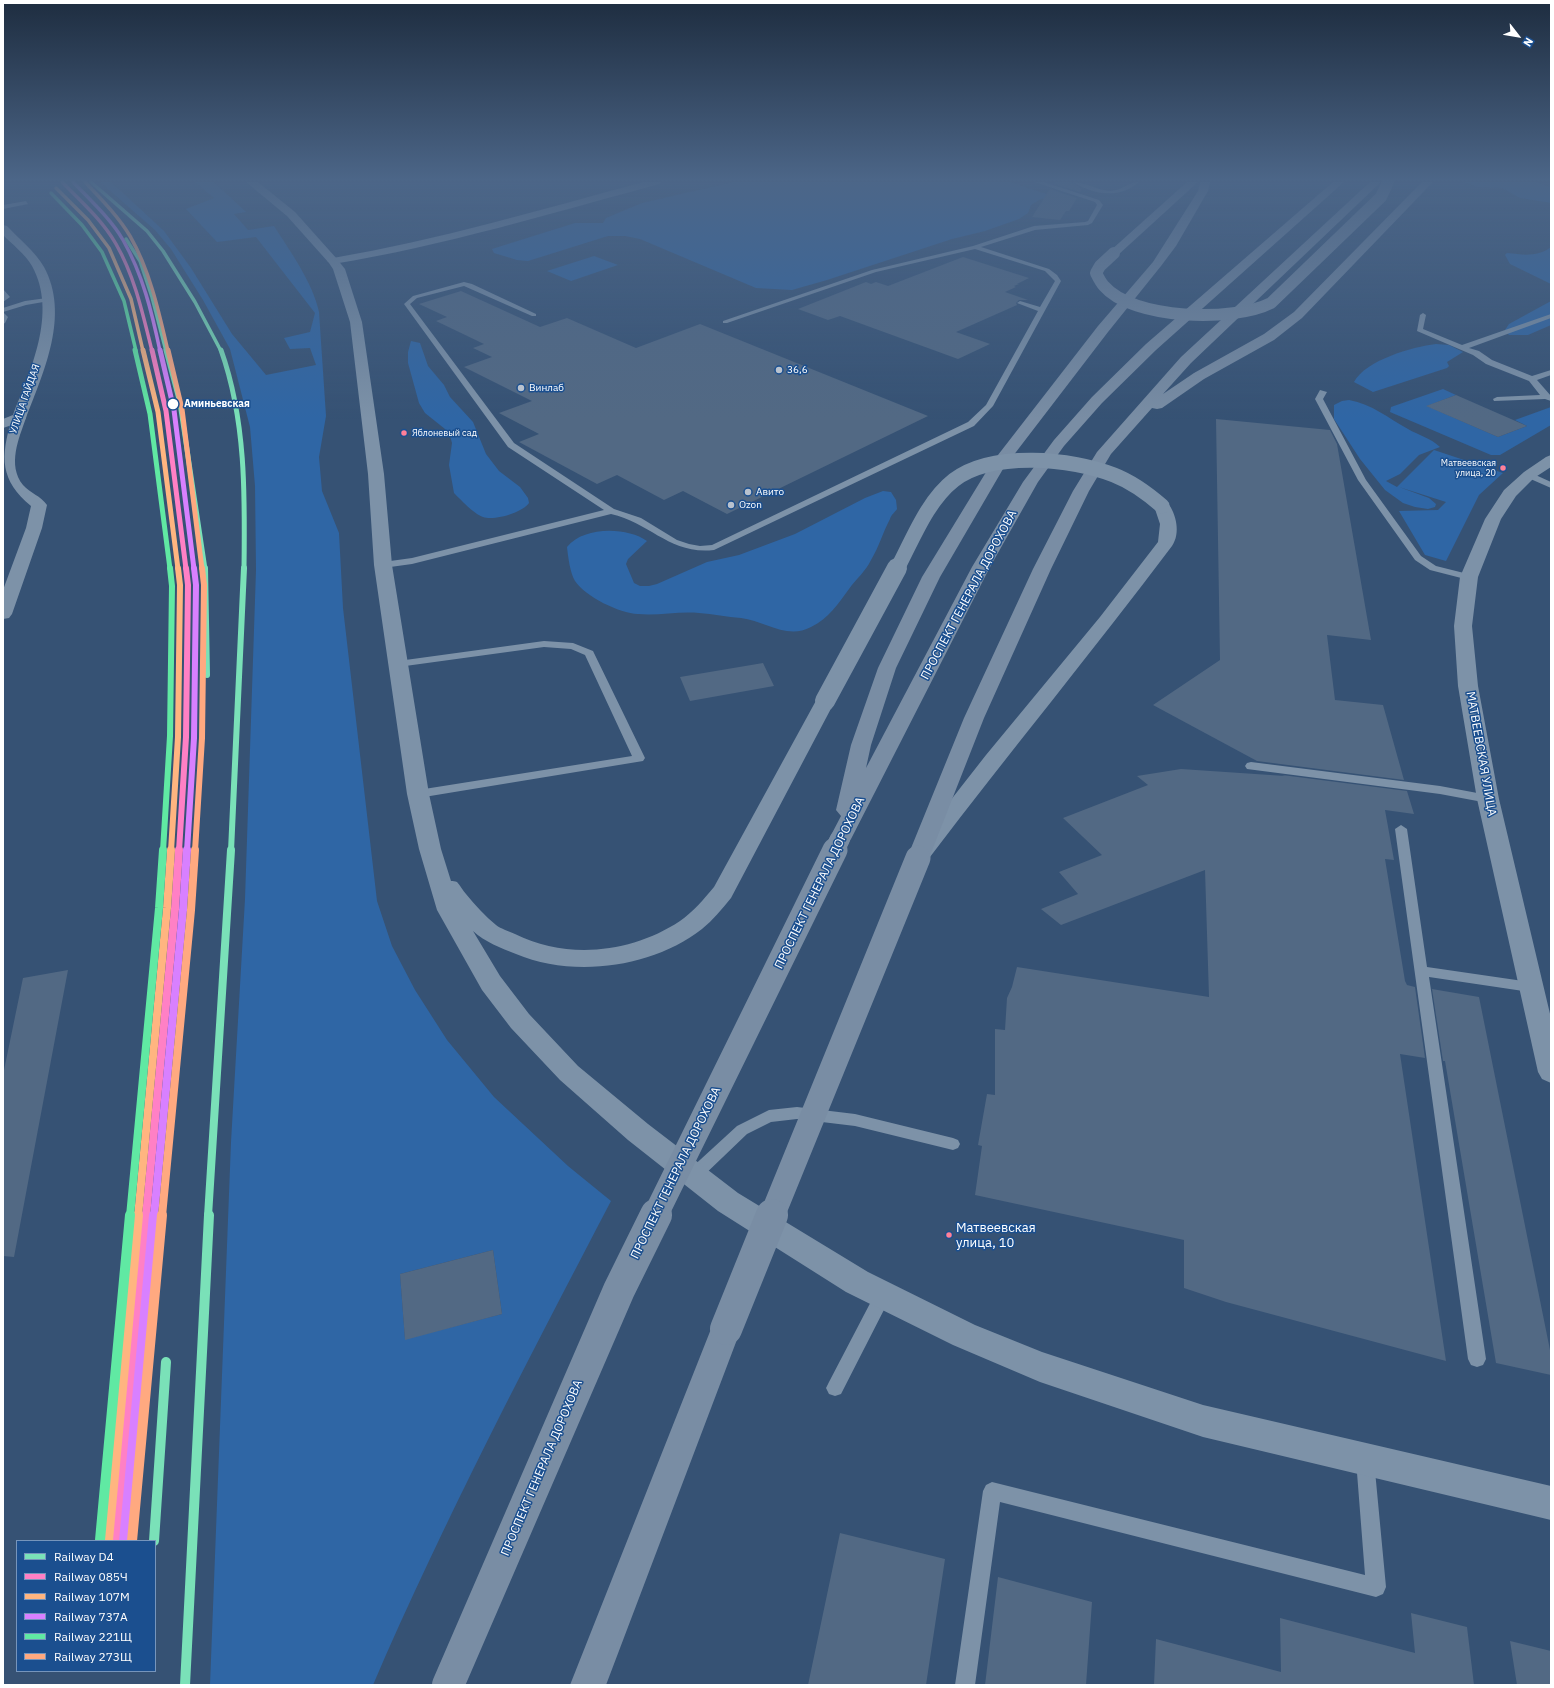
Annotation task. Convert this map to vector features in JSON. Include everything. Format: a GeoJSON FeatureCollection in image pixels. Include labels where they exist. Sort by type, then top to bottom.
{"type":"FeatureCollection","features":[{"type":"Feature","properties":{"kind":"main road"},"geometry":{"type":"LineString","coordinates":[[1106,261],[1096,273],[1099,281],[1110,292],[1132,303],[1169,312],[1199,315],[1232,314],[1260,309],[1271,303],[1315,261]]}},
{"type":"Feature","properties":{"kind":"main road"},"geometry":{"type":"LineString","coordinates":[[840,840],[861,746],[887,668],[931,577],[996,467],[1058,389],[1103,328],[1159,261]]}},
{"type":"Feature","properties":{"kind":"main road","name":"ПРОСПЕКТ ГЕНЕРАЛА ДОРОХОВА"},"geometry":{"type":"LineString","coordinates":[[448,1685],[619,1290],[840,840],[981,568],[1031,482],[1059,443],[1097,400],[1150,347],[1249,261]]}},
{"type":"Feature","properties":{"kind":"main road"},"geometry":{"type":"LineString","coordinates":[[588,1685],[726,1329],[974,718],[1042,569],[1081,492],[1105,452],[1126,426],[1186,360],[1291,261]]}},
{"type":"Feature","properties":{"kind":"main road"},"geometry":{"type":"LineString","coordinates":[[1126,426],[1199,376],[1269,337],[1298,315],[1351,261]]}},
{"type":"Feature","properties":{"kind":"street","name":"УЛИЦА ГАЙДАЯ"},"geometry":{"type":"LineString","coordinates":[[3,614],[34,528],[39,505],[16,485],[6,465],[9,445],[20,418],[48,327],[47,291],[38,266],[33,261]]}},
{"type":"Feature","properties":{"kind":"street"},"geometry":{"type":"LineString","coordinates":[[333,261],[339,270],[356,322],[376,474],[383,565],[418,794],[435,867],[449,910],[491,983],[520,1021],[569,1072],[638,1132],[728,1202],[857,1282],[964,1335],[1040,1367],[1203,1421],[1551,1503]]}},
{"type":"Feature","properties":{"kind":"street"},"geometry":{"type":"LineString","coordinates":[[3,410],[25,401]]}},
{"type":"Feature","properties":{"kind":"street"},"geometry":{"type":"LineString","coordinates":[[3,424],[20,418]]}},
{"type":"Feature","properties":{"kind":"street","name":"МАТВЕЕВСКАЯ УЛИЦА"},"geometry":{"type":"LineString","coordinates":[[1549,1061],[1530,986],[1488,799],[1468,686],[1463,626],[1469,577],[1493,520],[1510,493],[1528,475],[1551,460]]}},
{"type":"Feature","properties":{"kind":"street"},"geometry":{"type":"LineString","coordinates":[[435,867],[460,903],[489,932],[526,949],[567,959],[606,958],[642,950],[682,931],[702,916],[723,892],[942,488],[972,471],[992,465],[1041,461],[1078,464],[1101,470],[1125,479],[1140,487],[1162,506],[1168,519],[1169,528],[1166,542],[1106,621],[993,760],[918,858]]}},
{"type":"Feature","properties":{"kind":"lane"},"geometry":{"type":"LineString","coordinates":[[725,322],[874,271],[917,261]]}},
{"type":"Feature","properties":{"kind":"lane"},"geometry":{"type":"LineString","coordinates":[[534,315],[470,285],[464,284],[415,297],[407,304],[511,445],[611,511],[632,516],[690,549],[706,549],[714,547],[971,424],[989,406],[1041,310],[1058,282],[1056,276],[1040,268],[1018,261]]}},
{"type":"Feature","properties":{"kind":"lane"},"geometry":{"type":"LineString","coordinates":[[3,290],[7,297],[3,300]]}},
{"type":"Feature","properties":{"kind":"lane"},"geometry":{"type":"LineString","coordinates":[[3,310],[25,303],[47,300]]}},
{"type":"Feature","properties":{"kind":"lane"},"geometry":{"type":"LineString","coordinates":[[1020,303],[1041,310]]}},
{"type":"Feature","properties":{"kind":"lane"},"geometry":{"type":"LineString","coordinates":[[3,314],[5,317],[3,322]]}},
{"type":"Feature","properties":{"kind":"lane"},"geometry":{"type":"LineString","coordinates":[[1423,315],[1418,330],[1476,353],[1489,362],[1532,379],[1549,398]]}},
{"type":"Feature","properties":{"kind":"lane"},"geometry":{"type":"LineString","coordinates":[[1462,348],[1551,316]]}},
{"type":"Feature","properties":{"kind":"lane"},"geometry":{"type":"LineString","coordinates":[[1532,379],[1551,372]]}},
{"type":"Feature","properties":{"kind":"lane"},"geometry":{"type":"LineString","coordinates":[[1323,392],[1319,399],[1362,480],[1418,558],[1433,568],[1469,577]]}},
{"type":"Feature","properties":{"kind":"lane"},"geometry":{"type":"LineString","coordinates":[[1497,399],[1549,398]]}},
{"type":"Feature","properties":{"kind":"lane"},"geometry":{"type":"LineString","coordinates":[[1528,475],[1551,485]]}},
{"type":"Feature","properties":{"kind":"lane"},"geometry":{"type":"LineString","coordinates":[[383,565],[412,561],[611,511]]}},
{"type":"Feature","properties":{"kind":"lane"},"geometry":{"type":"LineString","coordinates":[[398,664],[544,644],[573,646],[589,653],[638,758],[418,794]]}},
{"type":"Feature","properties":{"kind":"lane"},"geometry":{"type":"LineString","coordinates":[[1251,766],[1440,790],[1488,799]]}},
{"type":"Feature","properties":{"kind":"lane"},"geometry":{"type":"LineString","coordinates":[[1401,829],[1477,1359]]}},
{"type":"Feature","properties":{"kind":"lane"},"geometry":{"type":"LineString","coordinates":[[1422,971],[1530,986]]}},
{"type":"Feature","properties":{"kind":"lane"},"geometry":{"type":"LineString","coordinates":[[694,1175],[742,1130],[769,1116],[797,1113],[855,1120],[953,1144]]}},
{"type":"Feature","properties":{"kind":"lane"},"geometry":{"type":"LineString","coordinates":[[835,1388],[883,1295]]}},
{"type":"Feature","properties":{"kind":"lane"},"geometry":{"type":"LineString","coordinates":[[965,1685],[992,1491],[1376,1587],[1365,1459]]}},
{"type":"Feature","properties":{"kind":"shaded area"},"geometry":{"type":"Polygon","coordinates":[[[178,261],[186,261],[232,334],[266,375],[316,365],[310,348],[290,349],[284,338],[310,332],[315,313],[274,261],[296,261],[312,290],[319,312],[326,416],[319,457],[322,491],[339,533],[343,608],[377,901],[392,946],[415,990],[447,1040],[494,1097],[568,1166],[611,1201],[518,1381],[428,1562],[373,1685],[210,1685],[231,1142],[245,899],[256,570],[255,486],[250,427],[230,349],[203,300],[178,261]],[[493,1250],[400,1274],[405,1339],[502,1314],[493,1250]]]}},
{"type":"Feature","properties":{"kind":"shaded area"},"geometry":{"type":"Polygon","coordinates":[[[579,261],[607,261],[618,265],[571,281],[547,271],[579,261]]]}},
{"type":"Feature","properties":{"kind":"shaded area"},"geometry":{"type":"Polygon","coordinates":[[[692,261],[886,261],[792,290],[756,288],[692,261]]]}},
{"type":"Feature","properties":{"kind":"shaded area"},"geometry":{"type":"Polygon","coordinates":[[[1508,261],[1551,261],[1551,284],[1510,264],[1508,261]]]}},
{"type":"Feature","properties":{"kind":"shaded area"},"geometry":{"type":"Polygon","coordinates":[[[1551,301],[1551,325],[1528,335],[1509,335],[1505,330],[1509,324],[1551,301]]]}},
{"type":"Feature","properties":{"kind":"shaded area"},"geometry":{"type":"Polygon","coordinates":[[[411,341],[420,343],[428,366],[444,385],[450,397],[473,422],[486,454],[499,471],[520,487],[528,498],[529,503],[525,507],[508,515],[488,518],[476,513],[454,493],[449,465],[452,443],[450,436],[445,429],[425,413],[419,403],[408,363],[408,352],[411,341]]]}},
{"type":"Feature","properties":{"kind":"shaded area"},"geometry":{"type":"Polygon","coordinates":[[[1436,344],[1449,345],[1463,352],[1447,362],[1449,366],[1447,368],[1373,392],[1354,382],[1368,367],[1379,361],[1415,348],[1436,344]]]}},
{"type":"Feature","properties":{"kind":"shaded area"},"geometry":{"type":"Polygon","coordinates":[[[1443,389],[1456,395],[1427,406],[1498,437],[1527,426],[1515,420],[1551,407],[1551,425],[1500,455],[1491,455],[1390,412],[1391,407],[1443,389]]]}},
{"type":"Feature","properties":{"kind":"shaded area"},"geometry":{"type":"Polygon","coordinates":[[[1349,400],[1373,408],[1408,429],[1433,441],[1440,447],[1419,455],[1400,474],[1386,481],[1397,487],[1434,450],[1503,473],[1479,495],[1446,561],[1425,555],[1399,511],[1438,510],[1446,502],[1399,487],[1429,498],[1436,504],[1435,507],[1428,509],[1415,507],[1403,503],[1385,490],[1360,459],[1334,419],[1334,405],[1342,401],[1349,400]]]}},
{"type":"Feature","properties":{"kind":"shaded area"},"geometry":{"type":"Polygon","coordinates":[[[883,491],[891,492],[896,500],[897,509],[892,515],[869,564],[828,615],[811,627],[802,630],[793,632],[785,631],[741,618],[704,613],[630,613],[622,611],[595,598],[580,587],[573,578],[567,547],[574,540],[584,535],[595,532],[617,531],[639,536],[647,541],[628,559],[626,564],[634,583],[640,586],[649,586],[657,584],[707,562],[739,555],[795,534],[865,498],[883,491]]]}},
{"type":"Feature","properties":{"kind":"building"},"geometry":{"type":"Polygon","coordinates":[[[953,261],[975,261],[1029,278],[1014,286],[1016,287],[1005,292],[1028,300],[1019,300],[1016,303],[1017,305],[956,332],[990,344],[958,359],[840,316],[828,320],[798,309],[866,282],[871,284],[876,282],[888,286],[953,261]]]}},
{"type":"Feature","properties":{"kind":"building"},"geometry":{"type":"Polygon","coordinates":[[[461,291],[540,327],[567,318],[636,348],[700,324],[928,416],[727,514],[683,491],[664,500],[617,475],[597,484],[519,442],[539,434],[499,413],[532,401],[464,367],[492,357],[473,348],[484,344],[436,321],[447,317],[419,304],[461,291]]]}},
{"type":"Feature","properties":{"kind":"building"},"geometry":{"type":"Polygon","coordinates":[[[1456,395],[1527,426],[1498,437],[1426,406],[1456,395]]]}},
{"type":"Feature","properties":{"kind":"building"},"geometry":{"type":"Polygon","coordinates":[[[1216,419],[1330,430],[1337,444],[1371,640],[1327,635],[1335,700],[1383,705],[1404,780],[1257,761],[1153,705],[1220,660],[1216,419]]]}},
{"type":"Feature","properties":{"kind":"building"},"geometry":{"type":"Polygon","coordinates":[[[763,663],[774,686],[690,701],[680,677],[763,663]]]}},
{"type":"Feature","properties":{"kind":"building"},"geometry":{"type":"Polygon","coordinates":[[[1181,769],[1285,776],[1282,775],[1407,791],[1414,814],[1385,810],[1394,860],[1385,859],[1405,981],[1407,985],[1415,987],[1425,1058],[1400,1054],[1446,1361],[1226,1302],[1184,1288],[1184,1240],[975,1195],[982,1146],[978,1145],[987,1094],[995,1095],[995,1029],[1005,1030],[1007,998],[1012,987],[1017,967],[1209,997],[1205,870],[1061,925],[1041,909],[1078,894],[1059,872],[1102,855],[1063,818],[1148,785],[1137,776],[1181,769]]]}},
{"type":"Feature","properties":{"kind":"building"},"geometry":{"type":"Polygon","coordinates":[[[68,970],[14,1257],[3,1256],[3,1075],[23,978],[68,970]]]}},
{"type":"Feature","properties":{"kind":"building"},"geometry":{"type":"Polygon","coordinates":[[[1432,989],[1479,997],[1551,1355],[1551,1375],[1496,1363],[1445,1061],[1443,1061],[1432,989]]]}},
{"type":"Feature","properties":{"kind":"building"},"geometry":{"type":"Polygon","coordinates":[[[493,1250],[502,1314],[405,1340],[400,1274],[493,1250]]]}},
{"type":"Feature","properties":{"kind":"building"},"geometry":{"type":"Polygon","coordinates":[[[840,1533],[945,1559],[926,1685],[808,1685],[840,1533]]]}},
{"type":"Feature","properties":{"kind":"building"},"geometry":{"type":"Polygon","coordinates":[[[998,1577],[1092,1602],[1086,1685],[985,1685],[998,1577]]]}},
{"type":"Feature","properties":{"kind":"building"},"geometry":{"type":"Polygon","coordinates":[[[1411,1613],[1467,1627],[1474,1685],[1154,1685],[1156,1639],[1281,1672],[1280,1618],[1415,1653],[1411,1613]]]}},
{"type":"Feature","properties":{"kind":"building"},"geometry":{"type":"Polygon","coordinates":[[[1510,1641],[1551,1651],[1551,1685],[1517,1685],[1510,1641]]]}},
{"type":"Feature","properties":{"kind":"rail line","name":"221Щ"},"geometry":{"type":"LineString","coordinates":[[100,1540],[159,908],[170,736],[172,586],[150,414],[124,301],[106,261]]}},
{"type":"Feature","properties":{"kind":"rail line","name":"107М"},"geometry":{"type":"LineString","coordinates":[[108,1540],[167,908],[178,737],[180,585],[158,412],[131,299],[115,261]]}},
{"type":"Feature","properties":{"kind":"rail line","name":"085Ч"},"geometry":{"type":"LineString","coordinates":[[116,1540],[175,909],[186,737],[188,585],[166,411],[139,296],[123,261]]}},
{"type":"Feature","properties":{"kind":"rail line","name":"737А"},"geometry":{"type":"LineString","coordinates":[[124,1540],[183,910],[194,738],[196,585],[174,410],[147,293],[132,261]]}},
{"type":"Feature","properties":{"kind":"rail line","name":"D4"},"geometry":{"type":"LineString","coordinates":[[140,261],[152,297],[180,403],[206,578],[207,675]]}},
{"type":"Feature","properties":{"kind":"rail line","name":"273Щ"},"geometry":{"type":"LineString","coordinates":[[132,1540],[191,910],[202,738],[204,585],[182,409],[154,291],[141,261]]}},
{"type":"Feature","properties":{"kind":"rail line","name":"D4"},"geometry":{"type":"LineString","coordinates":[[169,261],[195,302],[221,351],[234,396],[245,488],[244,571],[229,902],[212,1146],[185,1685]]}},
{"type":"Feature","properties":{"kind":"rail line","name":"D4"},"geometry":{"type":"LineString","coordinates":[[154,1540],[166,1362]]}},
{"type":"Feature","properties":{"kind":"place","name":"36,6"},"geometry":{"type":"Point","coordinates":[779,370]}},
{"type":"Feature","properties":{"kind":"place","name":"Винлаб"},"geometry":{"type":"Point","coordinates":[521,388]}},
{"type":"Feature","properties":{"kind":"place","name":"Аминьевская"},"geometry":{"type":"Point","coordinates":[173,404]}},
{"type":"Feature","properties":{"kind":"place","name":"Яблоневый сад"},"geometry":{"type":"Point","coordinates":[404,433]}},
{"type":"Feature","properties":{"kind":"place","name":"Матвеевская улица, 20"},"geometry":{"type":"Point","coordinates":[1503,468]}},
{"type":"Feature","properties":{"kind":"place","name":"Авито"},"geometry":{"type":"Point","coordinates":[748,492]}},
{"type":"Feature","properties":{"kind":"place","name":"Ozon"},"geometry":{"type":"Point","coordinates":[731,505]}},
{"type":"Feature","properties":{"kind":"place","name":"Матвеевская улица, 10"},"geometry":{"type":"Point","coordinates":[949,1235]}}]}
